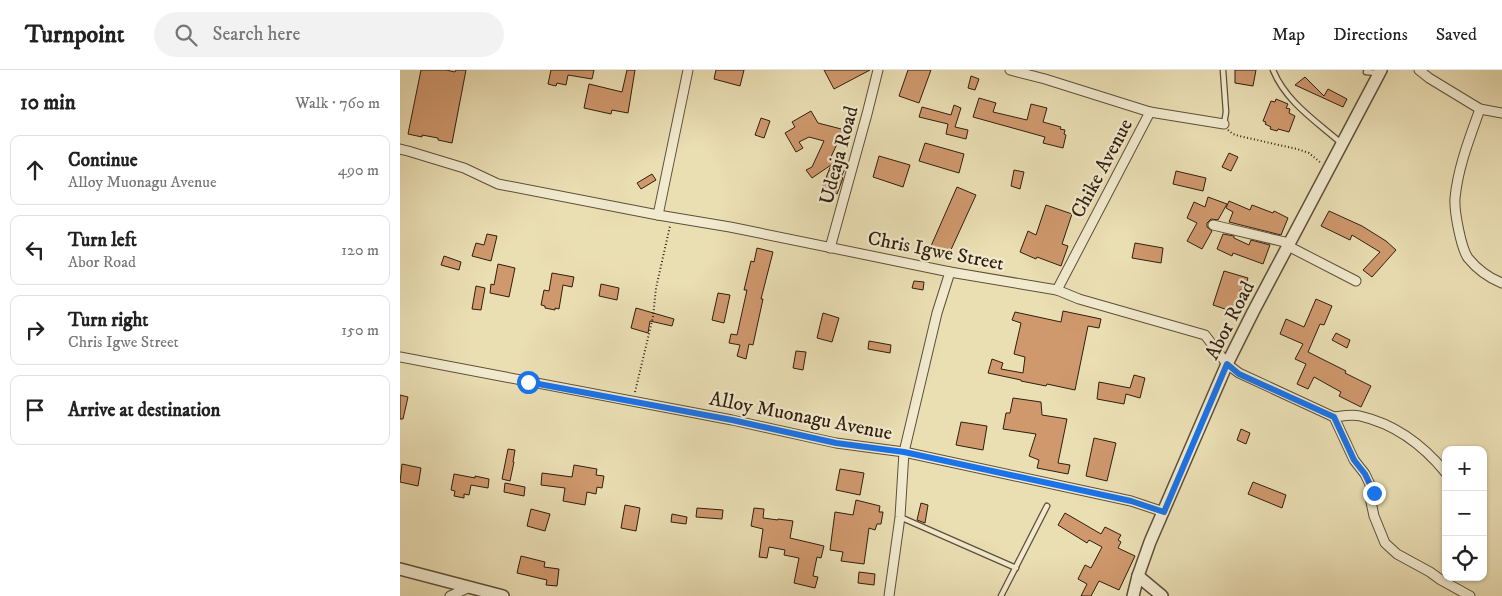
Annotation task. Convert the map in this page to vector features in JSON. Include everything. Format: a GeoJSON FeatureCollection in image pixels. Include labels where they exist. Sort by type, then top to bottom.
{"type":"FeatureCollection","features":[{"type":"Feature","properties":{"kind":"street"},"geometry":{"type":"LineString","coordinates":[[658,215],[688,70]]}},
{"type":"Feature","properties":{"kind":"street","name":"Udeaja Road"},"geometry":{"type":"LineString","coordinates":[[830,248],[878,70]]}},
{"type":"Feature","properties":{"kind":"street","name":"Chike Avenue"},"geometry":{"type":"LineString","coordinates":[[1010,70],[1046,74],[1150,112],[1057,290]]}},
{"type":"Feature","properties":{"kind":"street"},"geometry":{"type":"LineString","coordinates":[[1419,70],[1429,78],[1480,108],[1502,113]]}},
{"type":"Feature","properties":{"kind":"street","name":"Abor Road"},"geometry":{"type":"LineString","coordinates":[[1133,596],[1150,542],[1227,364],[1380,72]]}},
{"type":"Feature","properties":{"kind":"street"},"geometry":{"type":"LineString","coordinates":[[1480,108],[1462,162],[1455,199],[1458,228],[1467,257],[1489,278],[1502,283]]}},
{"type":"Feature","properties":{"kind":"street"},"geometry":{"type":"LineString","coordinates":[[1150,112],[1224,124]]}},
{"type":"Feature","properties":{"kind":"street","name":"Chris Igwe Street"},"geometry":{"type":"LineString","coordinates":[[400,149],[464,168],[498,184],[730,227],[950,272],[1057,290],[1078,299],[1206,335],[1227,364],[1239,374],[1334,417]]}},
{"type":"Feature","properties":{"kind":"street"},"geometry":{"type":"LineString","coordinates":[[1213,225],[1289,245],[1356,281]]}},
{"type":"Feature","properties":{"kind":"street"},"geometry":{"type":"LineString","coordinates":[[889,596],[900,517],[904,452],[937,313],[950,272]]}},
{"type":"Feature","properties":{"kind":"street","name":"Alloy Muonagu Avenue"},"geometry":{"type":"LineString","coordinates":[[400,357],[732,420],[836,443],[904,452],[1131,501],[1164,512]]}},
{"type":"Feature","properties":{"kind":"street"},"geometry":{"type":"LineString","coordinates":[[1442,469],[1418,444],[1398,431],[1359,416],[1334,417],[1354,460],[1365,474],[1374,493],[1371,502],[1374,516],[1385,543],[1397,554],[1470,596]]}},
{"type":"Feature","properties":{"kind":"street"},"geometry":{"type":"LineString","coordinates":[[400,569],[504,596]]}},
{"type":"Feature","properties":{"kind":"street"},"geometry":{"type":"LineString","coordinates":[[1138,576],[1162,596]]}},
{"type":"Feature","properties":{"kind":"street"},"geometry":{"type":"LineString","coordinates":[[450,596],[470,587]]}},
{"type":"Feature","properties":{"kind":"lane"},"geometry":{"type":"LineString","coordinates":[[1223,70],[1226,112],[1224,124]]}},
{"type":"Feature","properties":{"kind":"lane"},"geometry":{"type":"LineString","coordinates":[[1274,70],[1278,81],[1311,119],[1342,144]]}},
{"type":"Feature","properties":{"kind":"lane"},"geometry":{"type":"LineString","coordinates":[[1366,72],[1380,72]]}},
{"type":"Feature","properties":{"kind":"lane"},"geometry":{"type":"LineString","coordinates":[[1001,596],[1047,506]]}},
{"type":"Feature","properties":{"kind":"lane"},"geometry":{"type":"LineString","coordinates":[[900,517],[1016,568]]}},
{"type":"Feature","properties":{"kind":"path"},"geometry":{"type":"LineString","coordinates":[[1224,124],[1233,134],[1281,144],[1309,153],[1329,169]]}},
{"type":"Feature","properties":{"kind":"path"},"geometry":{"type":"LineString","coordinates":[[633,402],[653,317],[656,288],[672,217]]}},
{"type":"Feature","properties":{"kind":"building"},"geometry":{"type":"Polygon","coordinates":[[[421,70],[455,72],[456,70],[466,70],[452,143],[438,140],[438,138],[408,134],[421,70]]]}},
{"type":"Feature","properties":{"kind":"building"},"geometry":{"type":"Polygon","coordinates":[[[551,70],[594,70],[592,79],[568,75],[566,85],[557,83],[556,86],[548,84],[551,70]]]}},
{"type":"Feature","properties":{"kind":"building"},"geometry":{"type":"Polygon","coordinates":[[[627,70],[635,70],[628,113],[612,110],[611,114],[584,108],[589,84],[622,92],[627,70]]]}},
{"type":"Feature","properties":{"kind":"building"},"geometry":{"type":"Polygon","coordinates":[[[716,70],[744,70],[740,86],[714,79],[716,70]]]}},
{"type":"Feature","properties":{"kind":"building"},"geometry":{"type":"Polygon","coordinates":[[[824,70],[870,70],[834,89],[824,70]]]}},
{"type":"Feature","properties":{"kind":"building"},"geometry":{"type":"Polygon","coordinates":[[[908,70],[931,70],[919,103],[899,96],[908,70]]]}},
{"type":"Feature","properties":{"kind":"building"},"geometry":{"type":"Polygon","coordinates":[[[1235,70],[1256,70],[1253,86],[1235,83],[1235,70]]]}},
{"type":"Feature","properties":{"kind":"building"},"geometry":{"type":"Polygon","coordinates":[[[971,76],[979,79],[975,90],[968,88],[971,76]]]}},
{"type":"Feature","properties":{"kind":"building"},"geometry":{"type":"Polygon","coordinates":[[[1305,77],[1324,96],[1328,89],[1347,99],[1343,107],[1295,85],[1305,77]]]}},
{"type":"Feature","properties":{"kind":"building"},"geometry":{"type":"Polygon","coordinates":[[[979,98],[996,103],[993,112],[1027,120],[1031,104],[1047,108],[1043,122],[1065,130],[1064,134],[1066,135],[1063,148],[1043,143],[1045,137],[973,117],[979,98]]]}},
{"type":"Feature","properties":{"kind":"building"},"geometry":{"type":"Polygon","coordinates":[[[1276,99],[1288,104],[1286,108],[1290,109],[1289,113],[1295,116],[1289,132],[1270,129],[1271,127],[1263,121],[1271,101],[1275,102],[1276,99]]]}},
{"type":"Feature","properties":{"kind":"building"},"geometry":{"type":"Polygon","coordinates":[[[954,105],[961,108],[955,127],[968,130],[966,139],[946,134],[948,124],[919,117],[922,107],[951,115],[954,105]]]}},
{"type":"Feature","properties":{"kind":"building"},"geometry":{"type":"Polygon","coordinates":[[[811,111],[818,123],[849,131],[845,146],[837,144],[830,159],[846,167],[841,177],[843,178],[837,194],[822,188],[831,165],[812,178],[806,170],[812,167],[824,141],[809,137],[799,142],[803,148],[796,152],[785,133],[795,127],[792,122],[811,111]]]}},
{"type":"Feature","properties":{"kind":"building"},"geometry":{"type":"Polygon","coordinates":[[[761,118],[770,121],[764,138],[755,135],[761,118]]]}},
{"type":"Feature","properties":{"kind":"building"},"geometry":{"type":"Polygon","coordinates":[[[925,143],[964,154],[959,173],[919,161],[925,143]]]}},
{"type":"Feature","properties":{"kind":"building"},"geometry":{"type":"Polygon","coordinates":[[[1229,153],[1238,157],[1231,171],[1222,167],[1229,153]]]}},
{"type":"Feature","properties":{"kind":"building"},"geometry":{"type":"Polygon","coordinates":[[[879,156],[910,165],[903,187],[873,177],[879,156]]]}},
{"type":"Feature","properties":{"kind":"building"},"geometry":{"type":"Polygon","coordinates":[[[1014,170],[1024,172],[1020,189],[1011,186],[1014,170]]]}},
{"type":"Feature","properties":{"kind":"building"},"geometry":{"type":"Polygon","coordinates":[[[1176,171],[1206,178],[1203,191],[1173,184],[1176,171]]]}},
{"type":"Feature","properties":{"kind":"building"},"geometry":{"type":"Polygon","coordinates":[[[652,174],[656,180],[641,189],[637,183],[652,174]]]}},
{"type":"Feature","properties":{"kind":"building"},"geometry":{"type":"Polygon","coordinates":[[[957,187],[976,195],[949,254],[931,246],[957,187]]]}},
{"type":"Feature","properties":{"kind":"building"},"geometry":{"type":"Polygon","coordinates":[[[1208,197],[1227,204],[1218,220],[1211,219],[1207,223],[1207,227],[1212,231],[1202,249],[1187,241],[1197,223],[1187,218],[1194,202],[1205,207],[1208,197]]]}},
{"type":"Feature","properties":{"kind":"building"},"geometry":{"type":"Polygon","coordinates":[[[1229,201],[1250,210],[1252,205],[1273,213],[1274,211],[1288,218],[1281,235],[1229,222],[1233,212],[1226,208],[1229,201]]]}},
{"type":"Feature","properties":{"kind":"building"},"geometry":{"type":"Polygon","coordinates":[[[1046,205],[1072,214],[1062,244],[1068,246],[1061,266],[1020,252],[1028,231],[1036,235],[1046,205]]]}},
{"type":"Feature","properties":{"kind":"building"},"geometry":{"type":"Polygon","coordinates":[[[1329,211],[1362,226],[1386,241],[1396,250],[1372,277],[1363,270],[1380,252],[1352,235],[1350,240],[1321,226],[1329,211]]]}},
{"type":"Feature","properties":{"kind":"building"},"geometry":{"type":"Polygon","coordinates":[[[487,234],[497,236],[491,261],[472,256],[476,243],[484,245],[487,234]]]}},
{"type":"Feature","properties":{"kind":"building"},"geometry":{"type":"Polygon","coordinates":[[[1223,234],[1234,236],[1234,238],[1249,245],[1251,240],[1270,245],[1263,264],[1233,253],[1232,256],[1217,249],[1223,234]]]}},
{"type":"Feature","properties":{"kind":"building"},"geometry":{"type":"Polygon","coordinates":[[[1135,243],[1163,248],[1161,263],[1132,258],[1135,243]]]}},
{"type":"Feature","properties":{"kind":"building"},"geometry":{"type":"Polygon","coordinates":[[[757,248],[773,252],[761,299],[763,299],[753,345],[749,344],[746,359],[737,356],[740,345],[729,343],[731,334],[737,335],[747,290],[744,290],[751,261],[754,262],[757,248]]]}},
{"type":"Feature","properties":{"kind":"building"},"geometry":{"type":"Polygon","coordinates":[[[444,256],[461,262],[459,270],[441,265],[444,256]]]}},
{"type":"Feature","properties":{"kind":"building"},"geometry":{"type":"Polygon","coordinates":[[[498,264],[515,268],[509,297],[490,293],[491,284],[494,285],[498,264]]]}},
{"type":"Feature","properties":{"kind":"building"},"geometry":{"type":"Polygon","coordinates":[[[1224,271],[1248,278],[1244,291],[1240,290],[1234,312],[1213,305],[1224,271]]]}},
{"type":"Feature","properties":{"kind":"building"},"geometry":{"type":"Polygon","coordinates":[[[552,273],[574,277],[572,287],[563,285],[559,309],[555,308],[555,310],[541,305],[544,290],[549,291],[552,273]]]}},
{"type":"Feature","properties":{"kind":"building"},"geometry":{"type":"Polygon","coordinates":[[[914,281],[924,282],[923,290],[912,288],[914,281]]]}},
{"type":"Feature","properties":{"kind":"building"},"geometry":{"type":"Polygon","coordinates":[[[601,284],[619,288],[617,300],[599,296],[601,284]]]}},
{"type":"Feature","properties":{"kind":"building"},"geometry":{"type":"Polygon","coordinates":[[[476,286],[485,288],[481,310],[472,309],[476,286]]]}},
{"type":"Feature","properties":{"kind":"building"},"geometry":{"type":"Polygon","coordinates":[[[718,293],[730,295],[724,323],[712,320],[718,293]]]}},
{"type":"Feature","properties":{"kind":"building"},"geometry":{"type":"Polygon","coordinates":[[[1316,299],[1332,306],[1324,325],[1320,324],[1308,352],[1371,386],[1361,407],[1339,396],[1341,392],[1314,377],[1308,389],[1297,384],[1306,364],[1295,359],[1303,344],[1280,334],[1286,319],[1304,327],[1316,299]]]}},
{"type":"Feature","properties":{"kind":"building"},"geometry":{"type":"Polygon","coordinates":[[[636,308],[674,319],[672,326],[650,321],[648,333],[631,328],[636,308]]]}},
{"type":"Feature","properties":{"kind":"building"},"geometry":{"type":"Polygon","coordinates":[[[1063,311],[1101,319],[1099,328],[1088,326],[1075,390],[1047,384],[1046,386],[988,373],[992,359],[1003,363],[1001,369],[1023,373],[1025,357],[1014,354],[1021,323],[1012,320],[1015,312],[1061,322],[1063,311]]]}},
{"type":"Feature","properties":{"kind":"building"},"geometry":{"type":"Polygon","coordinates":[[[823,313],[839,318],[832,342],[817,338],[823,313]]]}},
{"type":"Feature","properties":{"kind":"building"},"geometry":{"type":"Polygon","coordinates":[[[1336,333],[1350,340],[1347,348],[1332,340],[1336,333]]]}},
{"type":"Feature","properties":{"kind":"building"},"geometry":{"type":"Polygon","coordinates":[[[869,341],[891,345],[890,353],[868,349],[869,341]]]}},
{"type":"Feature","properties":{"kind":"building"},"geometry":{"type":"Polygon","coordinates":[[[796,351],[806,352],[803,370],[793,368],[796,351]]]}},
{"type":"Feature","properties":{"kind":"building"},"geometry":{"type":"Polygon","coordinates":[[[1134,375],[1145,378],[1140,398],[1126,394],[1124,404],[1097,399],[1099,382],[1130,388],[1134,375]]]}},
{"type":"Feature","properties":{"kind":"building"},"geometry":{"type":"Polygon","coordinates":[[[400,395],[408,397],[403,419],[400,419],[400,395]]]}},
{"type":"Feature","properties":{"kind":"building"},"geometry":{"type":"Polygon","coordinates":[[[1013,398],[1041,402],[1042,415],[1067,419],[1058,463],[1070,465],[1068,474],[1037,468],[1039,460],[1029,456],[1036,434],[1003,429],[1006,413],[1010,413],[1013,398]]]}},
{"type":"Feature","properties":{"kind":"building"},"geometry":{"type":"Polygon","coordinates":[[[961,422],[987,426],[983,450],[956,445],[961,422]]]}},
{"type":"Feature","properties":{"kind":"building"},"geometry":{"type":"Polygon","coordinates":[[[1241,429],[1250,433],[1246,444],[1237,440],[1241,429]]]}},
{"type":"Feature","properties":{"kind":"building"},"geometry":{"type":"Polygon","coordinates":[[[1094,438],[1116,443],[1107,481],[1086,476],[1094,438]]]}},
{"type":"Feature","properties":{"kind":"building"},"geometry":{"type":"Polygon","coordinates":[[[508,449],[515,450],[510,481],[502,479],[508,449]]]}},
{"type":"Feature","properties":{"kind":"building"},"geometry":{"type":"Polygon","coordinates":[[[402,464],[421,468],[418,486],[400,482],[402,464]]]}},
{"type":"Feature","properties":{"kind":"building"},"geometry":{"type":"Polygon","coordinates":[[[574,465],[597,469],[596,475],[604,476],[602,488],[597,487],[596,494],[587,492],[585,505],[563,501],[565,488],[541,485],[542,473],[572,477],[574,465]]]}},
{"type":"Feature","properties":{"kind":"building"},"geometry":{"type":"Polygon","coordinates":[[[840,469],[864,473],[860,495],[836,490],[840,469]]]}},
{"type":"Feature","properties":{"kind":"building"},"geometry":{"type":"Polygon","coordinates":[[[454,474],[489,479],[488,488],[471,485],[469,495],[464,494],[464,498],[454,496],[455,491],[451,490],[454,474]]]}},
{"type":"Feature","properties":{"kind":"building"},"geometry":{"type":"Polygon","coordinates":[[[1253,482],[1286,495],[1282,508],[1248,494],[1253,482]]]}},
{"type":"Feature","properties":{"kind":"building"},"geometry":{"type":"Polygon","coordinates":[[[505,483],[525,487],[524,496],[504,492],[505,483]]]}},
{"type":"Feature","properties":{"kind":"building"},"geometry":{"type":"Polygon","coordinates":[[[856,500],[880,506],[879,512],[883,512],[881,524],[877,524],[875,530],[869,528],[864,564],[841,561],[843,552],[830,550],[835,512],[853,515],[856,500]]]}},
{"type":"Feature","properties":{"kind":"building"},"geometry":{"type":"Polygon","coordinates":[[[921,503],[928,505],[925,523],[917,520],[921,503]]]}},
{"type":"Feature","properties":{"kind":"building"},"geometry":{"type":"Polygon","coordinates":[[[625,505],[640,508],[636,531],[621,528],[625,505]]]}},
{"type":"Feature","properties":{"kind":"building"},"geometry":{"type":"Polygon","coordinates":[[[697,508],[723,510],[722,519],[696,517],[697,508]]]}},
{"type":"Feature","properties":{"kind":"building"},"geometry":{"type":"Polygon","coordinates":[[[754,508],[764,509],[763,518],[793,521],[790,538],[824,546],[821,558],[817,557],[813,576],[818,577],[815,588],[794,583],[799,558],[784,555],[785,550],[769,547],[767,558],[759,557],[763,529],[751,526],[754,508]]]}},
{"type":"Feature","properties":{"kind":"building"},"geometry":{"type":"Polygon","coordinates":[[[531,509],[550,514],[545,531],[527,526],[531,509]]]}},
{"type":"Feature","properties":{"kind":"building"},"geometry":{"type":"Polygon","coordinates":[[[1065,513],[1101,534],[1105,527],[1121,535],[1118,540],[1121,542],[1118,548],[1135,556],[1119,590],[1099,581],[1091,596],[1081,596],[1087,584],[1078,579],[1085,565],[1091,568],[1102,547],[1089,540],[1087,543],[1058,525],[1065,513]]]}},
{"type":"Feature","properties":{"kind":"building"},"geometry":{"type":"Polygon","coordinates":[[[672,514],[687,517],[686,524],[671,522],[672,514]]]}},
{"type":"Feature","properties":{"kind":"building"},"geometry":{"type":"Polygon","coordinates":[[[521,556],[545,562],[544,567],[559,569],[557,586],[546,585],[547,580],[517,573],[521,556]]]}},
{"type":"Feature","properties":{"kind":"building"},"geometry":{"type":"Polygon","coordinates":[[[859,572],[875,574],[874,585],[858,583],[859,572]]]}},
{"type":"Feature","properties":{"kind":"route"},"geometry":{"type":"LineString","coordinates":[[528,382],[732,420],[836,443],[904,452],[1131,501],[1164,512],[1227,364],[1239,374],[1334,417],[1354,460],[1365,474],[1374,493]]}}]}
